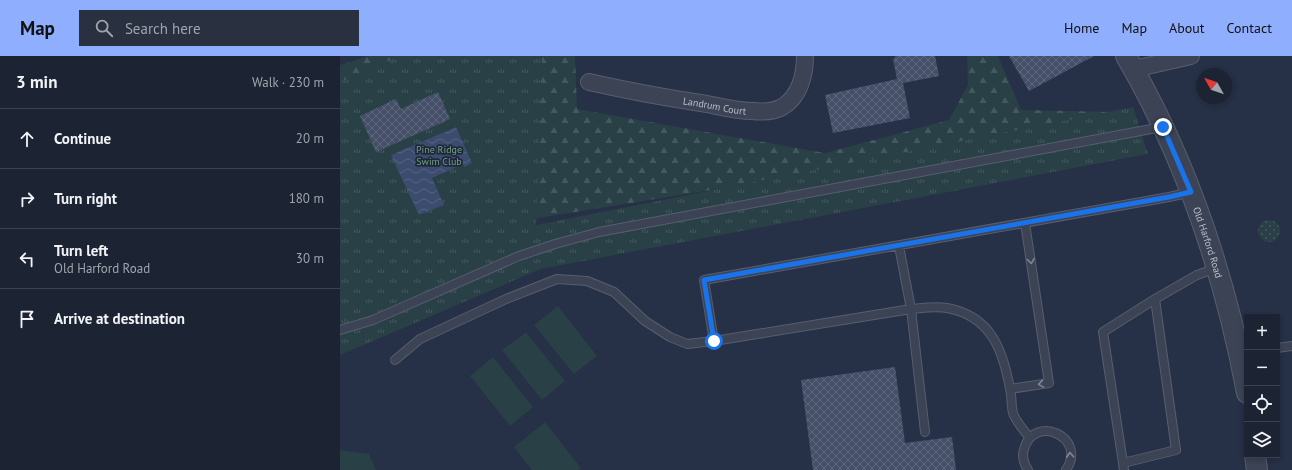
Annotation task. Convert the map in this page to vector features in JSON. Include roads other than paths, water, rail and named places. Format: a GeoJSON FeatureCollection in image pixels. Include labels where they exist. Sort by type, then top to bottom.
{"type":"FeatureCollection","features":[{"type":"Feature","properties":{"kind":"street","name":"Landrum Court"},"geometry":{"type":"LineString","coordinates":[[590,82],[669,98],[752,111],[772,111],[782,107],[792,98],[799,87],[805,70],[805,56]]}},
{"type":"Feature","properties":{"kind":"street"},"geometry":{"type":"LineString","coordinates":[[1130,63],[1191,56]]}},
{"type":"Feature","properties":{"kind":"street","name":"Old Harford Road"},"geometry":{"type":"LineString","coordinates":[[1130,63],[1163,127],[1191,192],[1243,351],[1246,386]]}},
{"type":"Feature","properties":{"kind":"street"},"geometry":{"type":"LineString","coordinates":[[1255,458],[1257,470]]}},
{"type":"Feature","properties":{"kind":"lane"},"geometry":{"type":"LineString","coordinates":[[340,330],[373,320],[519,256],[599,232],[1163,127]]}},
{"type":"Feature","properties":{"kind":"lane"},"geometry":{"type":"LineString","coordinates":[[714,341],[704,280],[1162,199],[1191,192]]}},
{"type":"Feature","properties":{"kind":"lane"},"geometry":{"type":"LineString","coordinates":[[1010,389],[1049,383],[1026,223]]}},
{"type":"Feature","properties":{"kind":"lane"},"geometry":{"type":"LineString","coordinates":[[899,246],[911,309],[925,432]]}},
{"type":"Feature","properties":{"kind":"lane"},"geometry":{"type":"LineString","coordinates":[[1155,299],[1176,450],[1124,467],[1103,332],[1155,299],[1197,275],[1216,268]]}},
{"type":"Feature","properties":{"kind":"lane"},"geometry":{"type":"LineString","coordinates":[[395,360],[420,339],[506,299],[557,279],[587,281],[614,292],[645,321],[670,337],[687,344],[714,341],[911,309],[946,308],[962,312],[981,322],[994,337],[1002,353],[1010,389],[1013,414],[1030,438]]}},
{"type":"Feature","properties":{"kind":"lane"},"geometry":{"type":"LineString","coordinates":[[1280,348],[1292,346]]}},
{"type":"Feature","properties":{"kind":"lane"},"geometry":{"type":"LineString","coordinates":[[1028,470],[1024,461],[1023,453],[1025,445],[1030,438],[1044,431],[1059,434],[1066,439],[1070,446],[1072,454],[1071,462],[1066,470]]}},
{"type":"Feature","properties":{"kind":"water"},"geometry":{"type":"Polygon","coordinates":[[[456,127],[472,163],[464,167],[463,164],[432,178],[444,205],[419,215],[391,155],[456,127]]]}},
{"type":"Feature","properties":{"kind":"park label","name":"Pine Ridge Swim Club"},"geometry":{"type":"Point","coordinates":[439,154]}}]}
